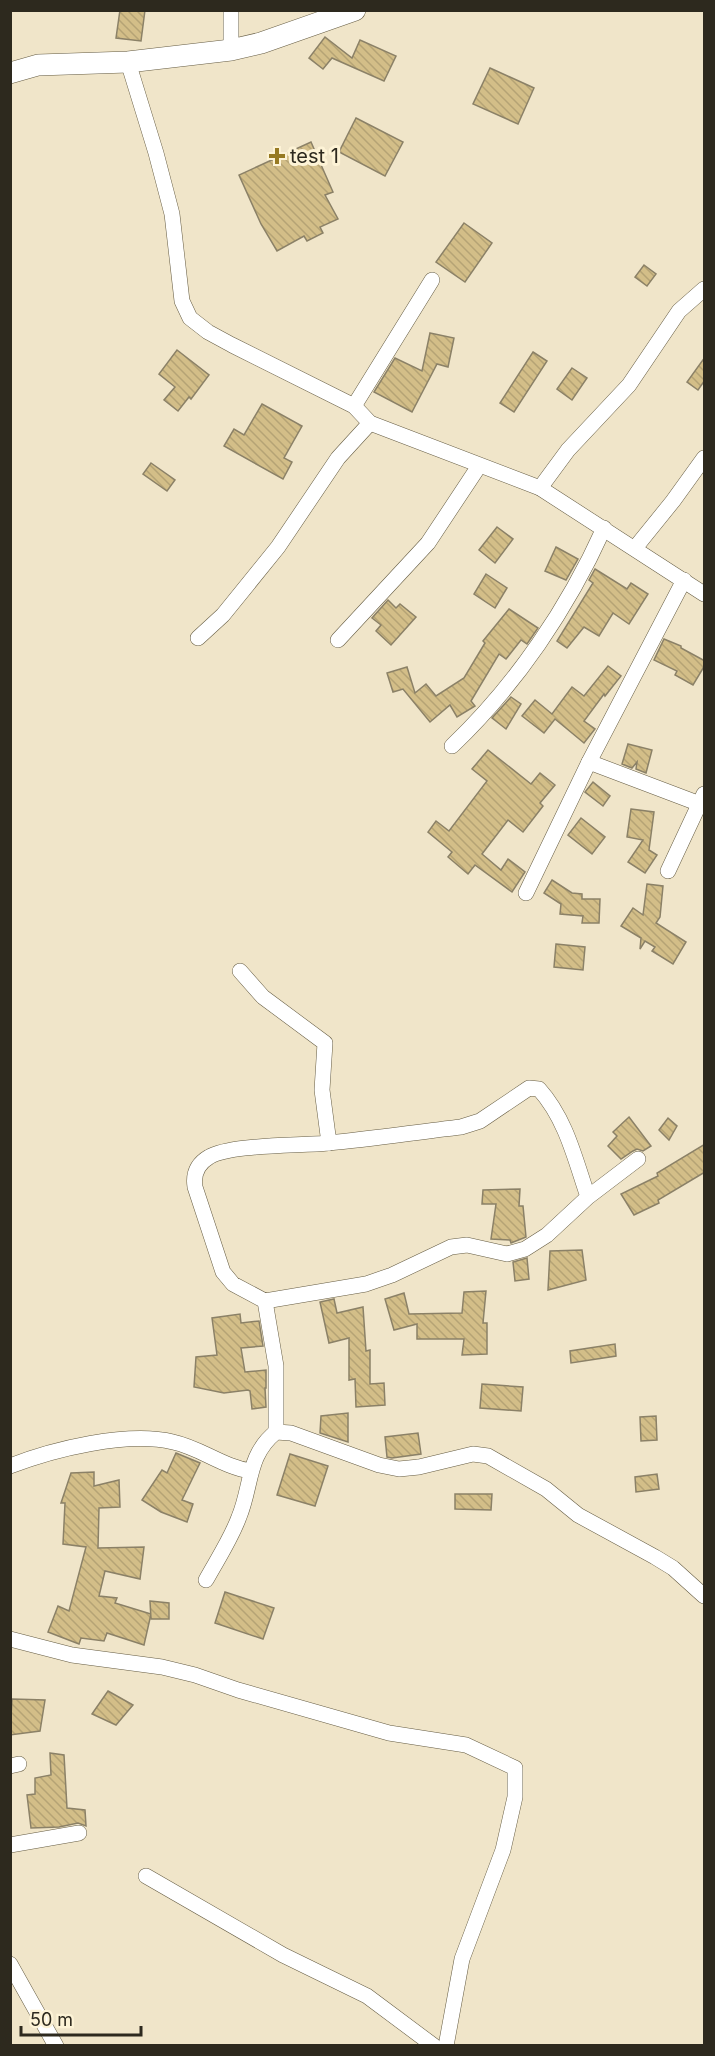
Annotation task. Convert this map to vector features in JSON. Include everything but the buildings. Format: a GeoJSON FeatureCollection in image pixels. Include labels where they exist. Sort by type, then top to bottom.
{"type":"FeatureCollection","features":[{"type":"Feature","properties":{"kind":"street"},"geometry":{"type":"LineString","coordinates":[[231,10],[231,50]]}},
{"type":"Feature","properties":{"kind":"street"},"geometry":{"type":"LineString","coordinates":[[10,73],[38,65],[128,62],[231,50],[261,43],[356,10]]}},
{"type":"Feature","properties":{"kind":"street"},"geometry":{"type":"LineString","coordinates":[[128,62],[172,214],[182,301],[190,318],[208,332],[232,345],[354,406],[370,423],[540,488],[705,594]]}},
{"type":"Feature","properties":{"kind":"street"},"geometry":{"type":"LineString","coordinates":[[354,406],[432,280]]}},
{"type":"Feature","properties":{"kind":"street"},"geometry":{"type":"LineString","coordinates":[[540,488],[568,450],[629,385],[679,311],[705,289]]}},
{"type":"Feature","properties":{"kind":"street"},"geometry":{"type":"LineString","coordinates":[[198,638],[224,615],[278,547],[338,458],[370,423]]}},
{"type":"Feature","properties":{"kind":"street"},"geometry":{"type":"LineString","coordinates":[[635,548],[705,458]]}},
{"type":"Feature","properties":{"kind":"street"},"geometry":{"type":"LineString","coordinates":[[338,640],[428,543],[479,466]]}},
{"type":"Feature","properties":{"kind":"street"},"geometry":{"type":"LineString","coordinates":[[452,746],[482,716],[525,662],[579,579],[604,528]]}},
{"type":"Feature","properties":{"kind":"street"},"geometry":{"type":"LineString","coordinates":[[526,893],[589,762],[684,580]]}},
{"type":"Feature","properties":{"kind":"street"},"geometry":{"type":"LineString","coordinates":[[589,762],[702,799],[668,871]]}},
{"type":"Feature","properties":{"kind":"street"},"geometry":{"type":"LineString","coordinates":[[240,971],[263,997],[325,1043],[322,1090],[329,1143]]}},
{"type":"Feature","properties":{"kind":"street"},"geometry":{"type":"LineString","coordinates":[[588,1197],[566,1132],[550,1101],[539,1089],[529,1088],[480,1121],[461,1127],[329,1143],[230,1150],[210,1156],[199,1165],[194,1174],[195,1187],[223,1272],[233,1284],[265,1300],[366,1284],[392,1275],[451,1246],[467,1245],[507,1254],[525,1249],[547,1234],[588,1197],[638,1159]]}},
{"type":"Feature","properties":{"kind":"street"},"geometry":{"type":"LineString","coordinates":[[265,1300],[276,1365],[276,1432]]}},
{"type":"Feature","properties":{"kind":"street"},"geometry":{"type":"LineString","coordinates":[[206,1580],[239,1518],[251,1471],[265,1442],[276,1432],[291,1433],[379,1466],[399,1469],[419,1467],[473,1454],[488,1456],[546,1489],[579,1515],[664,1562],[705,1596]]}},
{"type":"Feature","properties":{"kind":"street"},"geometry":{"type":"LineString","coordinates":[[10,1466],[36,1456],[91,1443],[156,1440],[173,1442],[197,1450],[230,1466],[251,1471]]}},
{"type":"Feature","properties":{"kind":"street"},"geometry":{"type":"LineString","coordinates":[[10,1639],[72,1655],[162,1667],[195,1675],[238,1690],[388,1733],[466,1745],[515,1768],[514,1797],[503,1850],[462,1959],[446,2046]]}},
{"type":"Feature","properties":{"kind":"street"},"geometry":{"type":"LineString","coordinates":[[10,1845],[79,1833]]}},
{"type":"Feature","properties":{"kind":"street"},"geometry":{"type":"LineString","coordinates":[[146,1875],[283,1955],[367,1996],[434,2046]]}},
{"type":"Feature","properties":{"kind":"street"},"geometry":{"type":"LineString","coordinates":[[10,1964],[56,2046]]}},
{"type":"Feature","properties":{"kind":"place","name":"test 1"},"geometry":{"type":"Point","coordinates":[277,156]}}]}
